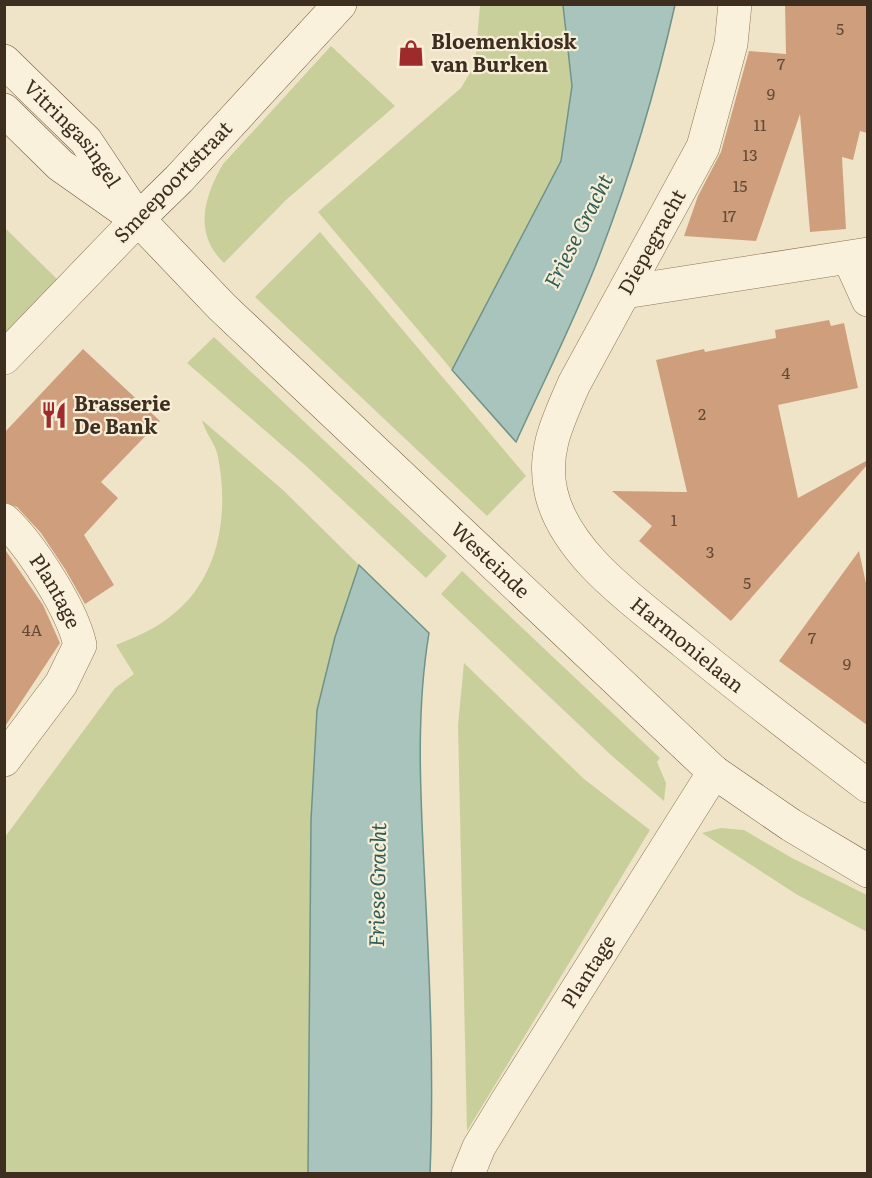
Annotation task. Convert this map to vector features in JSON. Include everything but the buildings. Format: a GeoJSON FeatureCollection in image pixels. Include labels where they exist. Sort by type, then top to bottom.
{"type":"FeatureCollection","features":[{"type":"Feature","properties":{"kind":"street","name":"Smeepoortstraat"},"geometry":{"type":"LineString","coordinates":[[4,358],[179,179],[340,4]]}},
{"type":"Feature","properties":{"kind":"street","name":"Diepegracht"},"geometry":{"type":"LineString","coordinates":[[548,471],[549,447],[574,384],[703,147],[731,44],[735,4]]}},
{"type":"Feature","properties":{"kind":"street","name":"Vitringasingel"},"geometry":{"type":"LineString","coordinates":[[4,61],[86,141],[138,219]]}},
{"type":"Feature","properties":{"kind":"street","name":"Vitringasingel"},"geometry":{"type":"LineString","coordinates":[[4,110],[60,165],[138,219]]}},
{"type":"Feature","properties":{"kind":"street","name":"Westeinde"},"geometry":{"type":"LineString","coordinates":[[138,219],[231,315],[714,772],[791,825],[867,871]]}},
{"type":"Feature","properties":{"kind":"street"},"geometry":{"type":"LineString","coordinates":[[625,292],[858,256],[867,300]]}},
{"type":"Feature","properties":{"kind":"street","name":"Harmonielaan"},"geometry":{"type":"LineString","coordinates":[[548,471],[551,495],[563,522],[584,553],[615,585],[736,686],[867,786]]}},
{"type":"Feature","properties":{"kind":"street","name":"Plantage"},"geometry":{"type":"LineString","coordinates":[[4,520],[27,546],[76,626],[80,645],[61,684],[4,760]]}},
{"type":"Feature","properties":{"kind":"street","name":"Plantage"},"geometry":{"type":"LineString","coordinates":[[468,1173],[479,1147],[507,1101],[714,772]]}},
{"type":"Feature","properties":{"kind":"green space"},"geometry":{"type":"Polygon","coordinates":[[[480,5],[563,5],[572,86],[561,161],[452,370],[318,212],[461,88],[475,64],[480,5]]]}},
{"type":"Feature","properties":{"kind":"green space"},"geometry":{"type":"Polygon","coordinates":[[[331,46],[395,106],[286,200],[224,263],[208,240],[205,227],[207,202],[216,176],[223,164],[331,46]]]}},
{"type":"Feature","properties":{"kind":"green space"},"geometry":{"type":"Polygon","coordinates":[[[4,227],[60,282],[4,339],[4,227]]]}},
{"type":"Feature","properties":{"kind":"green space"},"geometry":{"type":"Polygon","coordinates":[[[320,232],[526,476],[487,516],[255,297],[320,232]]]}},
{"type":"Feature","properties":{"kind":"green space"},"geometry":{"type":"Polygon","coordinates":[[[214,337],[447,556],[426,578],[306,466],[187,363],[214,337]]]}},
{"type":"Feature","properties":{"kind":"green space"},"geometry":{"type":"Polygon","coordinates":[[[202,420],[284,491],[359,565],[335,637],[317,710],[311,820],[308,1173],[5,1174],[5,837],[115,688],[134,674],[116,645],[152,629],[172,615],[201,583],[211,564],[221,522],[221,478],[217,452],[202,420]]]}},
{"type":"Feature","properties":{"kind":"green space"},"geometry":{"type":"Polygon","coordinates":[[[462,571],[660,758],[657,762],[666,783],[664,801],[611,755],[441,594],[462,571]]]}},
{"type":"Feature","properties":{"kind":"green space"},"geometry":{"type":"Polygon","coordinates":[[[464,663],[584,779],[650,830],[467,1131],[458,725],[464,663]]]}},
{"type":"Feature","properties":{"kind":"green space"},"geometry":{"type":"Polygon","coordinates":[[[721,828],[744,830],[792,858],[867,895],[867,932],[796,894],[702,833],[721,828]]]}},
{"type":"Feature","properties":{"kind":"water","name":"Friese Gracht"},"geometry":{"type":"Polygon","coordinates":[[[563,5],[675,5],[660,68],[622,193],[581,302],[516,442],[452,370],[561,161],[572,86],[563,5]]]}},
{"type":"Feature","properties":{"kind":"water","name":"Friese Gracht"},"geometry":{"type":"Polygon","coordinates":[[[359,565],[429,633],[422,696],[420,760],[431,1030],[430,1173],[308,1173],[311,820],[317,710],[335,637],[359,565]]]}},
{"type":"Feature","properties":{"kind":"place","name":"Bloemenkiosk van Burken"},"geometry":{"type":"Point","coordinates":[411,53]}},
{"type":"Feature","properties":{"kind":"place","name":"Brasserie De Bank"},"geometry":{"type":"Point","coordinates":[54,415]}}]}
